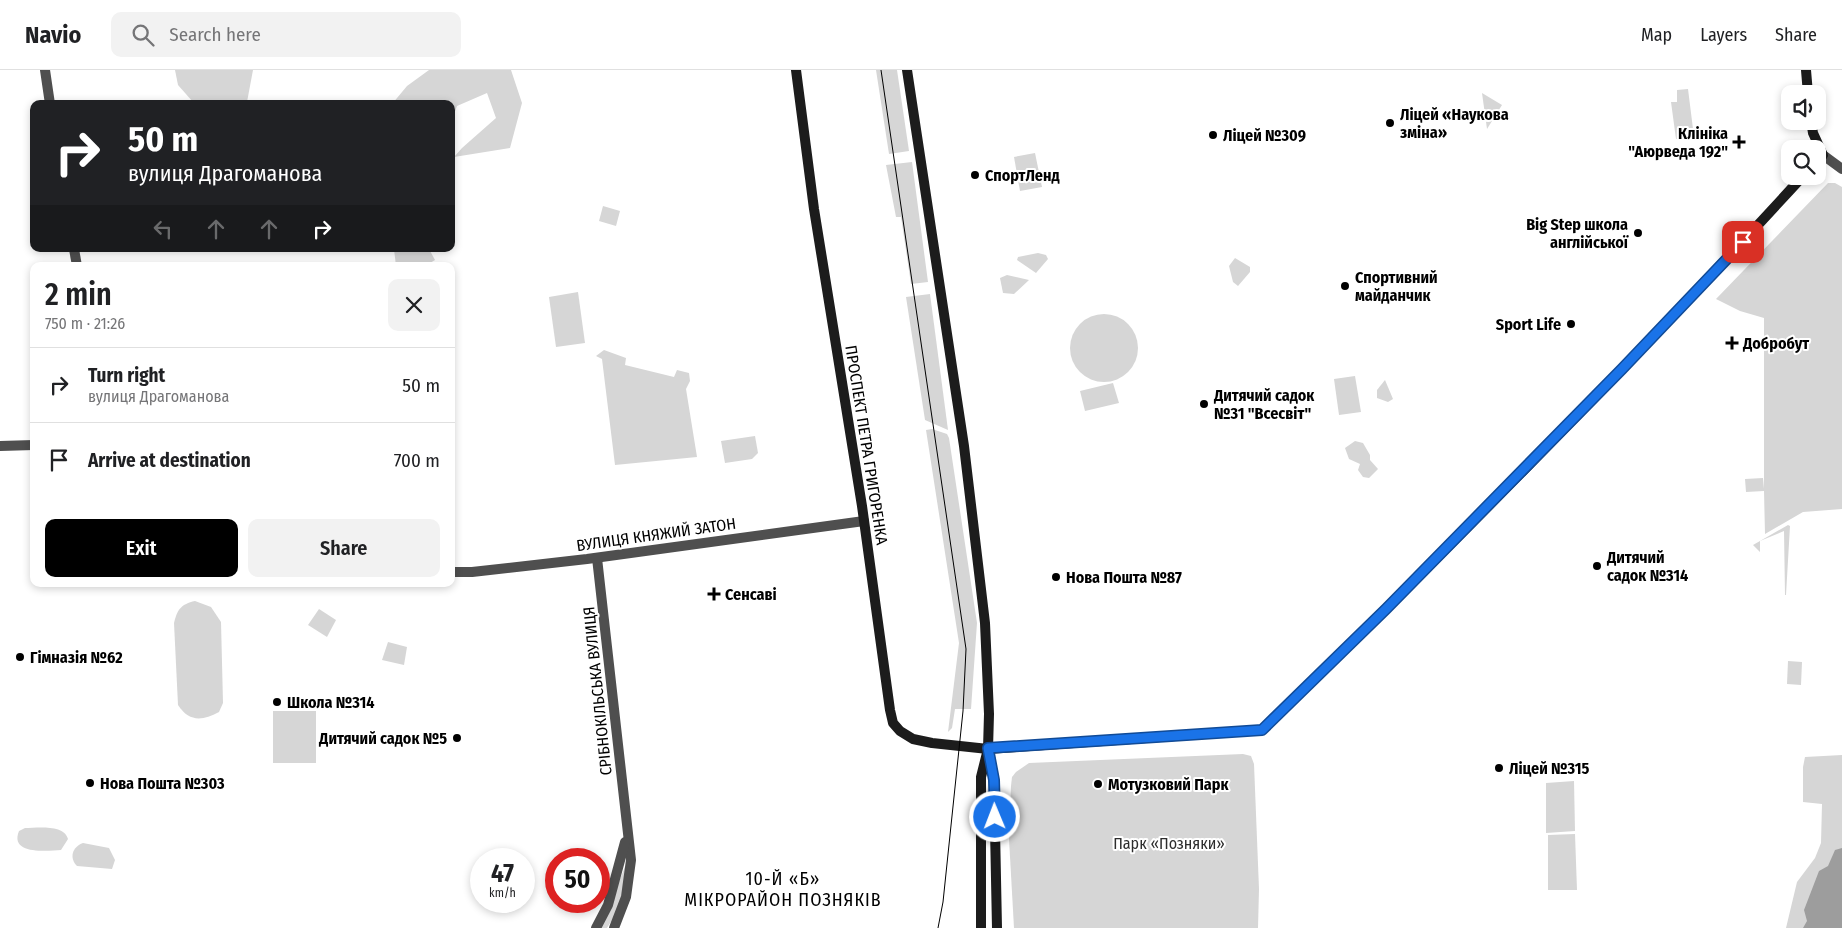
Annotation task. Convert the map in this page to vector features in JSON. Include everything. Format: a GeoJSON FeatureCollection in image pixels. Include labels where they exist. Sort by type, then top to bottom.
{"type":"FeatureCollection","features":[{"type":"Feature","properties":{"kind":"main road","name":"ПРОСПЕКТ ПЕТРА ГРИГОРЕНКА"},"geometry":{"type":"LineString","coordinates":[[796,70],[814,209],[864,521],[893,723],[900,731],[913,739],[932,743],[988,748],[1262,730],[1386,609],[1620,372],[1795,185]]}},
{"type":"Feature","properties":{"kind":"main road"},"geometry":{"type":"LineString","coordinates":[[907,70],[962,433],[986,637],[989,714],[988,748],[981,777],[981,928]]}},
{"type":"Feature","properties":{"kind":"main road"},"geometry":{"type":"LineString","coordinates":[[1806,70],[1807,85]]}},
{"type":"Feature","properties":{"kind":"main road"},"geometry":{"type":"LineString","coordinates":[[988,748],[994,780],[997,928]]}},
{"type":"Feature","properties":{"kind":"street"},"geometry":{"type":"LineString","coordinates":[[45,70],[49,100]]}},
{"type":"Feature","properties":{"kind":"street"},"geometry":{"type":"LineString","coordinates":[[1826,161],[1842,169]]}},
{"type":"Feature","properties":{"kind":"street"},"geometry":{"type":"LineString","coordinates":[[0,446],[30,445]]}},
{"type":"Feature","properties":{"kind":"street","name":"ВУЛИЦЯ КНЯЖИЙ ЗАТОН"},"geometry":{"type":"LineString","coordinates":[[455,572],[472,572],[598,558],[864,521]]}},
{"type":"Feature","properties":{"kind":"street","name":"СРІБНОКІЛЬСЬКА ВУЛИЦЯ"},"geometry":{"type":"LineString","coordinates":[[598,558],[631,869],[626,897],[614,928]]}},
{"type":"Feature","properties":{"kind":"street","name":"СРІБНОКІЛЬСЬКА ВУЛИЦЯ"},"geometry":{"type":"LineString","coordinates":[[596,928],[608,904],[624,852],[626,821]]}},
{"type":"Feature","properties":{"kind":"green space"},"geometry":{"type":"Polygon","coordinates":[[[175,70],[253,70],[247,100],[191,100],[178,85],[175,70]]]}},
{"type":"Feature","properties":{"kind":"green space"},"geometry":{"type":"Polygon","coordinates":[[[429,70],[511,70],[522,103],[510,148],[455,157],[462,148],[496,118],[487,93],[457,106],[455,111],[455,100],[395,100],[407,86],[429,70]]]}},
{"type":"Feature","properties":{"kind":"green space"},"geometry":{"type":"Polygon","coordinates":[[[876,70],[897,70],[909,151],[889,154],[876,70]]]}},
{"type":"Feature","properties":{"kind":"green space"},"geometry":{"type":"Polygon","coordinates":[[[1688,89],[1694,137],[1676,139],[1671,102],[1677,102],[1677,90],[1688,89]]]}},
{"type":"Feature","properties":{"kind":"green space"},"geometry":{"type":"Polygon","coordinates":[[[1482,93],[1502,105],[1487,129],[1482,93]]]}},
{"type":"Feature","properties":{"kind":"green space"},"geometry":{"type":"Polygon","coordinates":[[[1035,153],[1042,187],[1020,191],[1014,157],[1035,153]]]}},
{"type":"Feature","properties":{"kind":"green space"},"geometry":{"type":"Polygon","coordinates":[[[912,162],[928,282],[911,284],[901,217],[896,217],[886,165],[912,162]]]}},
{"type":"Feature","properties":{"kind":"green space"},"geometry":{"type":"Polygon","coordinates":[[[1828,183],[1835,183],[1842,187],[1842,509],[1803,512],[1765,534],[1764,491],[1746,492],[1745,479],[1763,478],[1764,489],[1764,318],[1740,311],[1716,299],[1828,183]]]}},
{"type":"Feature","properties":{"kind":"green space"},"geometry":{"type":"Polygon","coordinates":[[[603,206],[620,211],[616,226],[599,221],[603,206]]]}},
{"type":"Feature","properties":{"kind":"green space"},"geometry":{"type":"Polygon","coordinates":[[[394,252],[431,252],[435,260],[432,262],[396,262],[394,252]]]}},
{"type":"Feature","properties":{"kind":"green space"},"geometry":{"type":"Polygon","coordinates":[[[1038,253],[1046,255],[1048,259],[1036,273],[1017,260],[1018,257],[1038,253]]]}},
{"type":"Feature","properties":{"kind":"green space"},"geometry":{"type":"Polygon","coordinates":[[[1235,258],[1250,267],[1250,272],[1238,286],[1233,282],[1229,266],[1235,258]]]}},
{"type":"Feature","properties":{"kind":"green space"},"geometry":{"type":"Polygon","coordinates":[[[1007,275],[1029,280],[1014,294],[1003,293],[1000,278],[1007,275]]]}},
{"type":"Feature","properties":{"kind":"green space"},"geometry":{"type":"Polygon","coordinates":[[[578,292],[585,343],[556,347],[549,297],[578,292]]]}},
{"type":"Feature","properties":{"kind":"green space"},"geometry":{"type":"Polygon","coordinates":[[[930,294],[948,430],[925,420],[906,297],[930,294]]]}},
{"type":"Feature","properties":{"kind":"green space"},"geometry":{"type":"Polygon","coordinates":[[[1111,314],[1123,320],[1132,329],[1138,341],[1136,361],[1128,372],[1111,382],[1097,382],[1080,372],[1072,361],[1070,341],[1080,324],[1091,316],[1111,314]]]}},
{"type":"Feature","properties":{"kind":"green space"},"geometry":{"type":"Polygon","coordinates":[[[604,350],[626,358],[625,365],[674,377],[677,370],[689,373],[690,381],[686,389],[697,457],[615,465],[602,359],[596,356],[604,350]]]}},
{"type":"Feature","properties":{"kind":"green space"},"geometry":{"type":"Polygon","coordinates":[[[1355,376],[1361,412],[1339,415],[1334,379],[1355,376]]]}},
{"type":"Feature","properties":{"kind":"green space"},"geometry":{"type":"Polygon","coordinates":[[[1385,380],[1393,399],[1388,402],[1377,398],[1377,390],[1385,380]]]}},
{"type":"Feature","properties":{"kind":"green space"},"geometry":{"type":"Polygon","coordinates":[[[1113,383],[1119,403],[1085,411],[1080,391],[1113,383]]]}},
{"type":"Feature","properties":{"kind":"green space"},"geometry":{"type":"Polygon","coordinates":[[[932,429],[947,434],[949,438],[977,623],[971,709],[955,709],[952,728],[948,732],[959,643],[926,430],[932,429]]]}},
{"type":"Feature","properties":{"kind":"green space"},"geometry":{"type":"Polygon","coordinates":[[[755,436],[758,453],[752,459],[725,463],[721,441],[755,436]]]}},
{"type":"Feature","properties":{"kind":"green space"},"geometry":{"type":"Polygon","coordinates":[[[1355,441],[1363,443],[1370,455],[1370,460],[1378,469],[1369,478],[1363,477],[1358,470],[1360,464],[1349,459],[1345,448],[1355,441]]]}},
{"type":"Feature","properties":{"kind":"green space"},"geometry":{"type":"Polygon","coordinates":[[[1788,525],[1790,526],[1786,595],[1784,531],[1760,541],[1788,525]]]}},
{"type":"Feature","properties":{"kind":"green space"},"geometry":{"type":"Polygon","coordinates":[[[1760,541],[1760,552],[1753,545],[1760,541]]]}},
{"type":"Feature","properties":{"kind":"green space"},"geometry":{"type":"Polygon","coordinates":[[[195,601],[211,607],[221,622],[223,703],[219,712],[201,718],[187,715],[178,705],[174,623],[180,608],[195,601]]]}},
{"type":"Feature","properties":{"kind":"green space"},"geometry":{"type":"Polygon","coordinates":[[[319,609],[336,620],[327,637],[308,625],[319,609]]]}},
{"type":"Feature","properties":{"kind":"green space"},"geometry":{"type":"Polygon","coordinates":[[[388,642],[407,647],[404,665],[382,660],[388,642]]]}},
{"type":"Feature","properties":{"kind":"green space"},"geometry":{"type":"Polygon","coordinates":[[[1788,661],[1802,662],[1801,685],[1787,684],[1788,661]]]}},
{"type":"Feature","properties":{"kind":"green space"},"geometry":{"type":"Polygon","coordinates":[[[273,711],[316,711],[316,763],[273,763],[273,711]]]}},
{"type":"Feature","properties":{"kind":"green space","name":"Парк «Позняки»"},"geometry":{"type":"Polygon","coordinates":[[[1243,754],[1251,756],[1254,764],[1259,889],[1258,928],[1014,928],[1009,839],[1011,786],[1012,777],[1016,772],[1029,763],[1243,754]]]}},
{"type":"Feature","properties":{"kind":"green space"},"geometry":{"type":"Polygon","coordinates":[[[1842,755],[1842,928],[1786,928],[1797,882],[1815,858],[1821,843],[1822,804],[1803,802],[1803,767],[1805,757],[1842,755]]]}},
{"type":"Feature","properties":{"kind":"green space"},"geometry":{"type":"Polygon","coordinates":[[[1574,781],[1575,831],[1546,833],[1546,783],[1574,781]]]}},
{"type":"Feature","properties":{"kind":"green space"},"geometry":{"type":"Polygon","coordinates":[[[25,828],[56,829],[65,834],[68,839],[61,850],[31,850],[24,848],[17,839],[19,831],[25,828]]]}},
{"type":"Feature","properties":{"kind":"green space"},"geometry":{"type":"Polygon","coordinates":[[[1575,834],[1577,890],[1548,890],[1548,835],[1575,834]]]}},
{"type":"Feature","properties":{"kind":"green space"},"geometry":{"type":"Polygon","coordinates":[[[83,843],[109,848],[115,860],[112,869],[77,866],[72,856],[76,847],[83,843]]]}},
{"type":"Feature","properties":{"kind":"green space"},"geometry":{"type":"Polygon","coordinates":[[[625,867],[628,868],[619,909],[607,928],[599,928],[605,913],[610,913],[610,902],[625,867]]]}},
{"type":"Feature","properties":{"kind":"shaded area"},"geometry":{"type":"Polygon","coordinates":[[[1842,848],[1842,928],[1803,928],[1807,921],[1804,910],[1819,871],[1828,866],[1835,850],[1842,848]]]}},
{"type":"Feature","properties":{"kind":"tram line"},"geometry":{"type":"LineString","coordinates":[[881,70],[966,649],[963,711],[943,902],[938,928]]}},
{"type":"Feature","properties":{"kind":"place","name":"Ліцей «Наукова зміна»"},"geometry":{"type":"Point","coordinates":[1390,123]}},
{"type":"Feature","properties":{"kind":"place","name":"Ліцей №309"},"geometry":{"type":"Point","coordinates":[1213,135]}},
{"type":"Feature","properties":{"kind":"place","name":"Клініка \"Аюрведа 192\""},"geometry":{"type":"Point","coordinates":[1739,142]}},
{"type":"Feature","properties":{"kind":"place","name":"СпортЛенд"},"geometry":{"type":"Point","coordinates":[975,175]}},
{"type":"Feature","properties":{"kind":"place","name":"Big Step школа англiйськоï"},"geometry":{"type":"Point","coordinates":[1638,233]}},
{"type":"Feature","properties":{"kind":"place","name":"Спортивний майданчик"},"geometry":{"type":"Point","coordinates":[1345,286]}},
{"type":"Feature","properties":{"kind":"place","name":"Sport Life"},"geometry":{"type":"Point","coordinates":[1571,324]}},
{"type":"Feature","properties":{"kind":"place","name":"Добробут"},"geometry":{"type":"Point","coordinates":[1732,343]}},
{"type":"Feature","properties":{"kind":"place","name":"Дитячий садок №31 \"Всесвіт\""},"geometry":{"type":"Point","coordinates":[1204,404]}},
{"type":"Feature","properties":{"kind":"place","name":"Дитячий садок №314"},"geometry":{"type":"Point","coordinates":[1597,566]}},
{"type":"Feature","properties":{"kind":"place","name":"Нова Пошта №87"},"geometry":{"type":"Point","coordinates":[1056,577]}},
{"type":"Feature","properties":{"kind":"place","name":"Сенсаві"},"geometry":{"type":"Point","coordinates":[714,594]}},
{"type":"Feature","properties":{"kind":"place","name":"Гімназія №62"},"geometry":{"type":"Point","coordinates":[20,657]}},
{"type":"Feature","properties":{"kind":"place","name":"Школа №314"},"geometry":{"type":"Point","coordinates":[277,702]}},
{"type":"Feature","properties":{"kind":"place","name":"Дитячий садок №5"},"geometry":{"type":"Point","coordinates":[457,738]}},
{"type":"Feature","properties":{"kind":"place","name":"Ліцей №315"},"geometry":{"type":"Point","coordinates":[1499,768]}},
{"type":"Feature","properties":{"kind":"place","name":"Нова Пошта №303"},"geometry":{"type":"Point","coordinates":[90,783]}},
{"type":"Feature","properties":{"kind":"place","name":"Мотузковий Парк"},"geometry":{"type":"Point","coordinates":[1098,784]}},
{"type":"Feature","properties":{"kind":"district","name":"10-Й «Б» МІКРОРАЙОН ПОЗНЯКІВ"},"geometry":{"type":"Point","coordinates":[783,890]}},
{"type":"Feature","properties":{"kind":"route"},"geometry":{"type":"LineString","coordinates":[[995,817],[994,780],[988,748],[1262,730],[1386,609],[1622,369],[1743,242]]}}]}
